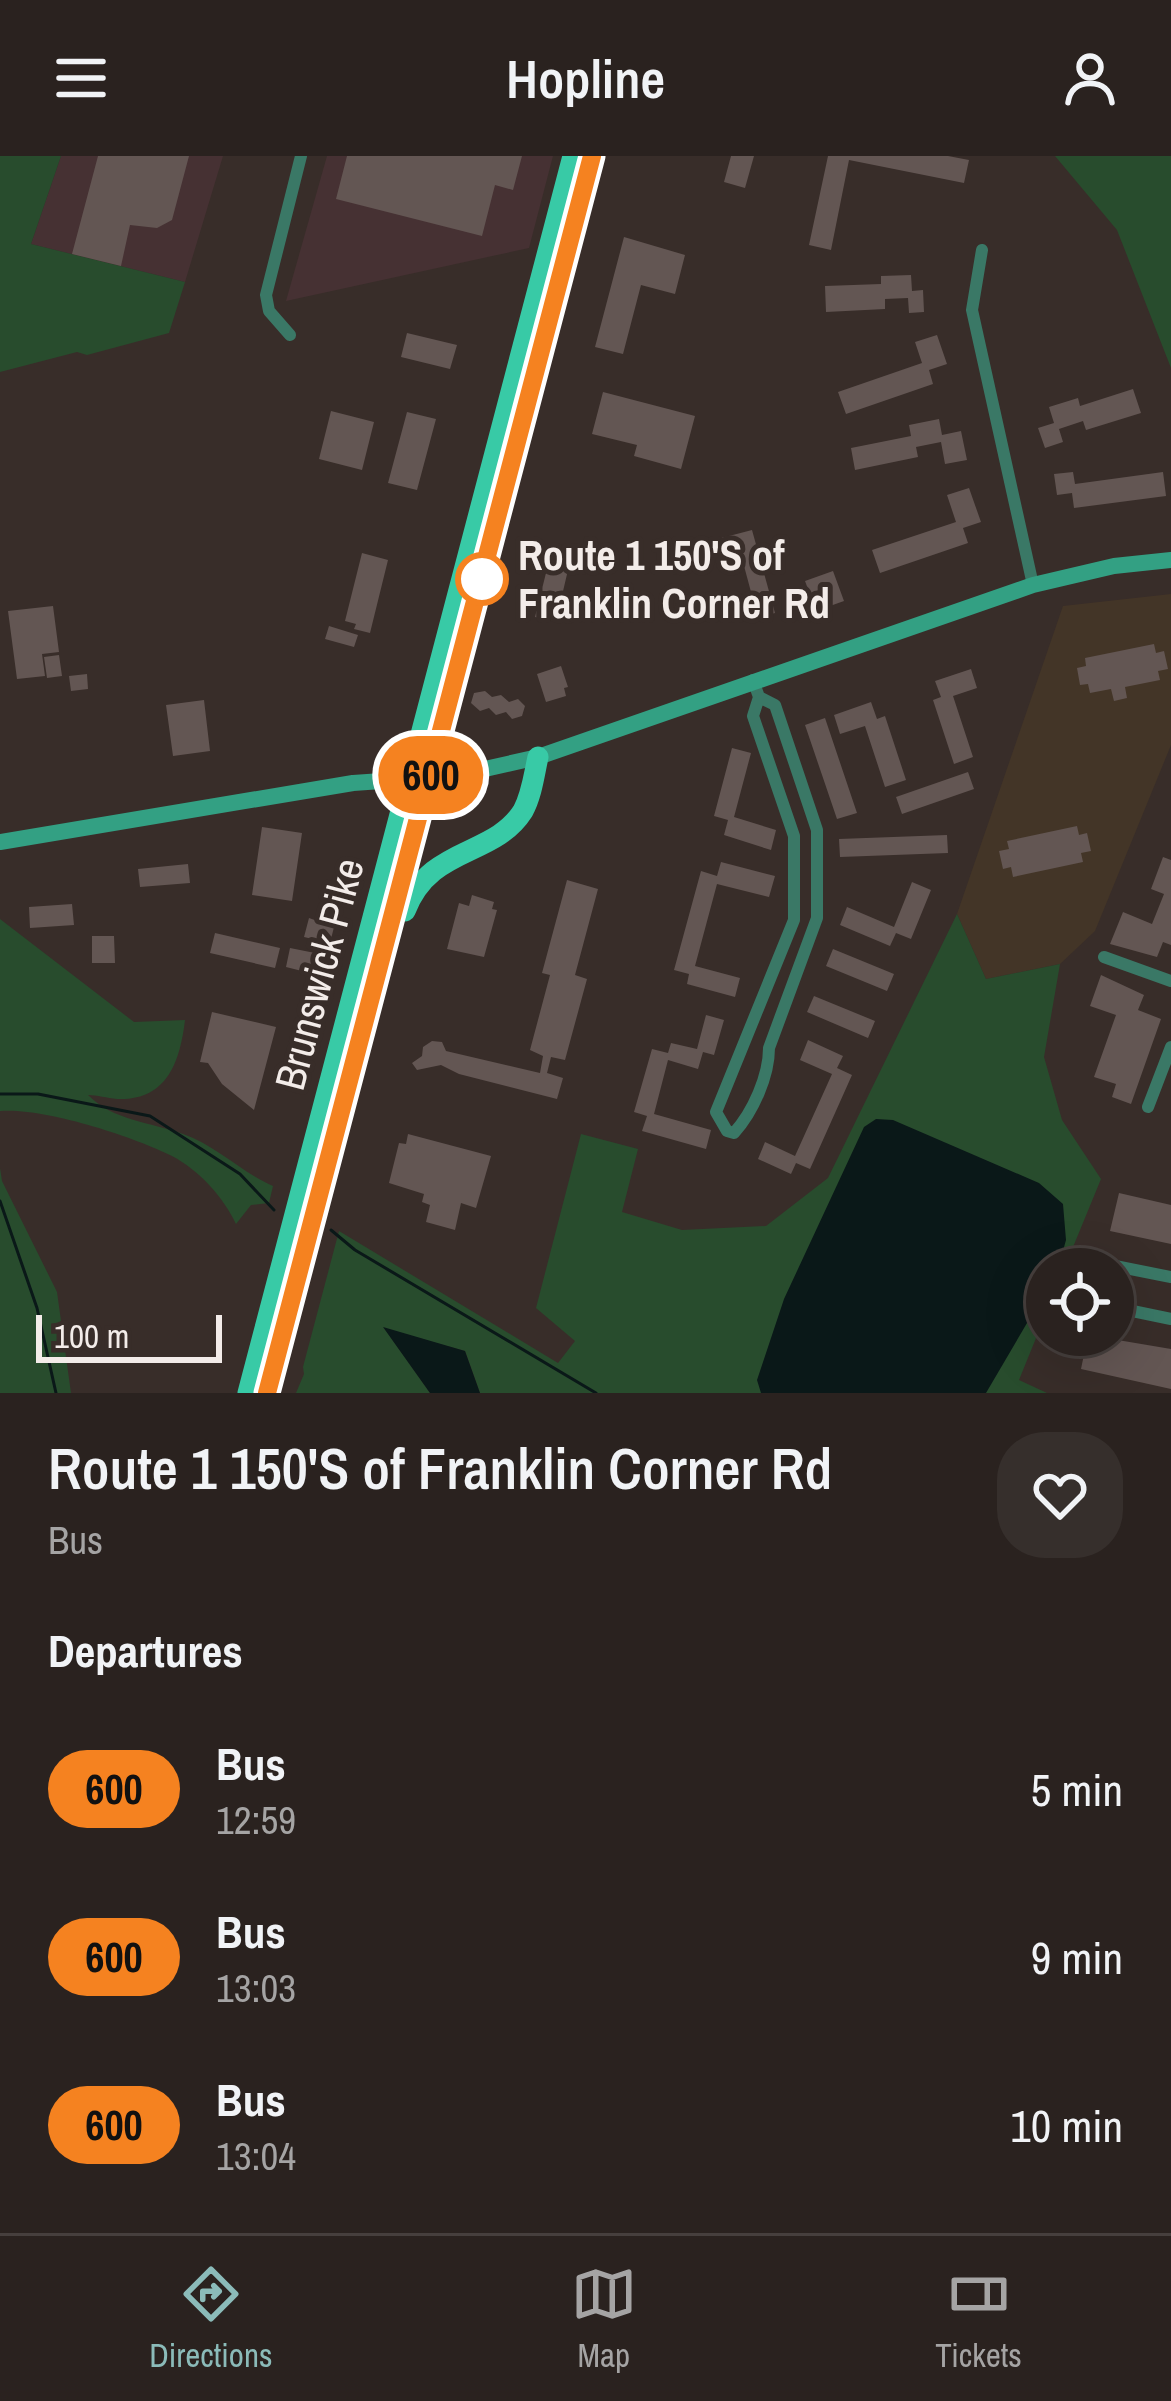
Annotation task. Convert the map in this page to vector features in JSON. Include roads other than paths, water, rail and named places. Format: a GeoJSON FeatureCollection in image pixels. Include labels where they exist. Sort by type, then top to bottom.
{"type":"FeatureCollection","features":[{"type":"Feature","properties":{"kind":"highway","name":"Brunswick Pike"},"geometry":{"type":"LineString","coordinates":[[267,1393],[376,991],[420,778],[573,156]]}},
{"type":"Feature","properties":{"kind":"highway","name":"Brunswick Pike"},"geometry":{"type":"LineString","coordinates":[[248,1393],[592,156]]}},
{"type":"Feature","properties":{"kind":"highway"},"geometry":{"type":"LineString","coordinates":[[376,991],[417,885],[434,869],[516,819],[529,797],[538,757]]}},
{"type":"Feature","properties":{"kind":"main road"},"geometry":{"type":"LineString","coordinates":[[0,842],[204,806],[454,776],[538,757],[756,688],[1034,585],[1114,566],[1171,560]]}},
{"type":"Feature","properties":{"kind":"street"},"geometry":{"type":"LineString","coordinates":[[290,335],[269,311],[266,295],[301,156]]}},
{"type":"Feature","properties":{"kind":"street"},"geometry":{"type":"LineString","coordinates":[[982,250],[973,310],[1034,585]]}},
{"type":"Feature","properties":{"kind":"street"},"geometry":{"type":"LineString","coordinates":[[756,688],[775,705],[817,830],[818,918],[770,1044],[769,1067],[734,1133],[727,1131],[716,1112],[794,920],[796,853],[753,716],[756,688]]}},
{"type":"Feature","properties":{"kind":"street"},"geometry":{"type":"LineString","coordinates":[[766,755],[789,747]]}},
{"type":"Feature","properties":{"kind":"street"},"geometry":{"type":"LineString","coordinates":[[783,803],[806,796]]}},
{"type":"Feature","properties":{"kind":"street"},"geometry":{"type":"LineString","coordinates":[[796,853],[817,848]]}},
{"type":"Feature","properties":{"kind":"street"},"geometry":{"type":"LineString","coordinates":[[1104,957],[1171,981]]}},
{"type":"Feature","properties":{"kind":"street"},"geometry":{"type":"LineString","coordinates":[[778,958],[798,968]]}},
{"type":"Feature","properties":{"kind":"street"},"geometry":{"type":"LineString","coordinates":[[748,1032],[770,1044]]}},
{"type":"Feature","properties":{"kind":"street"},"geometry":{"type":"LineString","coordinates":[[1148,1107],[1171,1047]]}},
{"type":"Feature","properties":{"kind":"street"},"geometry":{"type":"LineString","coordinates":[[1134,1270],[1171,1277]]}},
{"type":"Feature","properties":{"kind":"street"},"geometry":{"type":"LineString","coordinates":[[1134,1311],[1171,1319]]}},
{"type":"Feature","properties":{"kind":"waterway"},"geometry":{"type":"LineString","coordinates":[[0,1094],[38,1094],[150,1116],[240,1174],[274,1210]]}},
{"type":"Feature","properties":{"kind":"waterway"},"geometry":{"type":"LineString","coordinates":[[0,1201],[37,1308],[56,1393]]}},
{"type":"Feature","properties":{"kind":"waterway"},"geometry":{"type":"LineString","coordinates":[[331,1230],[355,1250],[596,1393]]}},
{"type":"Feature","properties":{"kind":"place","name":"Route 1 150'S of Franklin Corner Rd"},"geometry":{"type":"Point","coordinates":[482,579]}}]}
